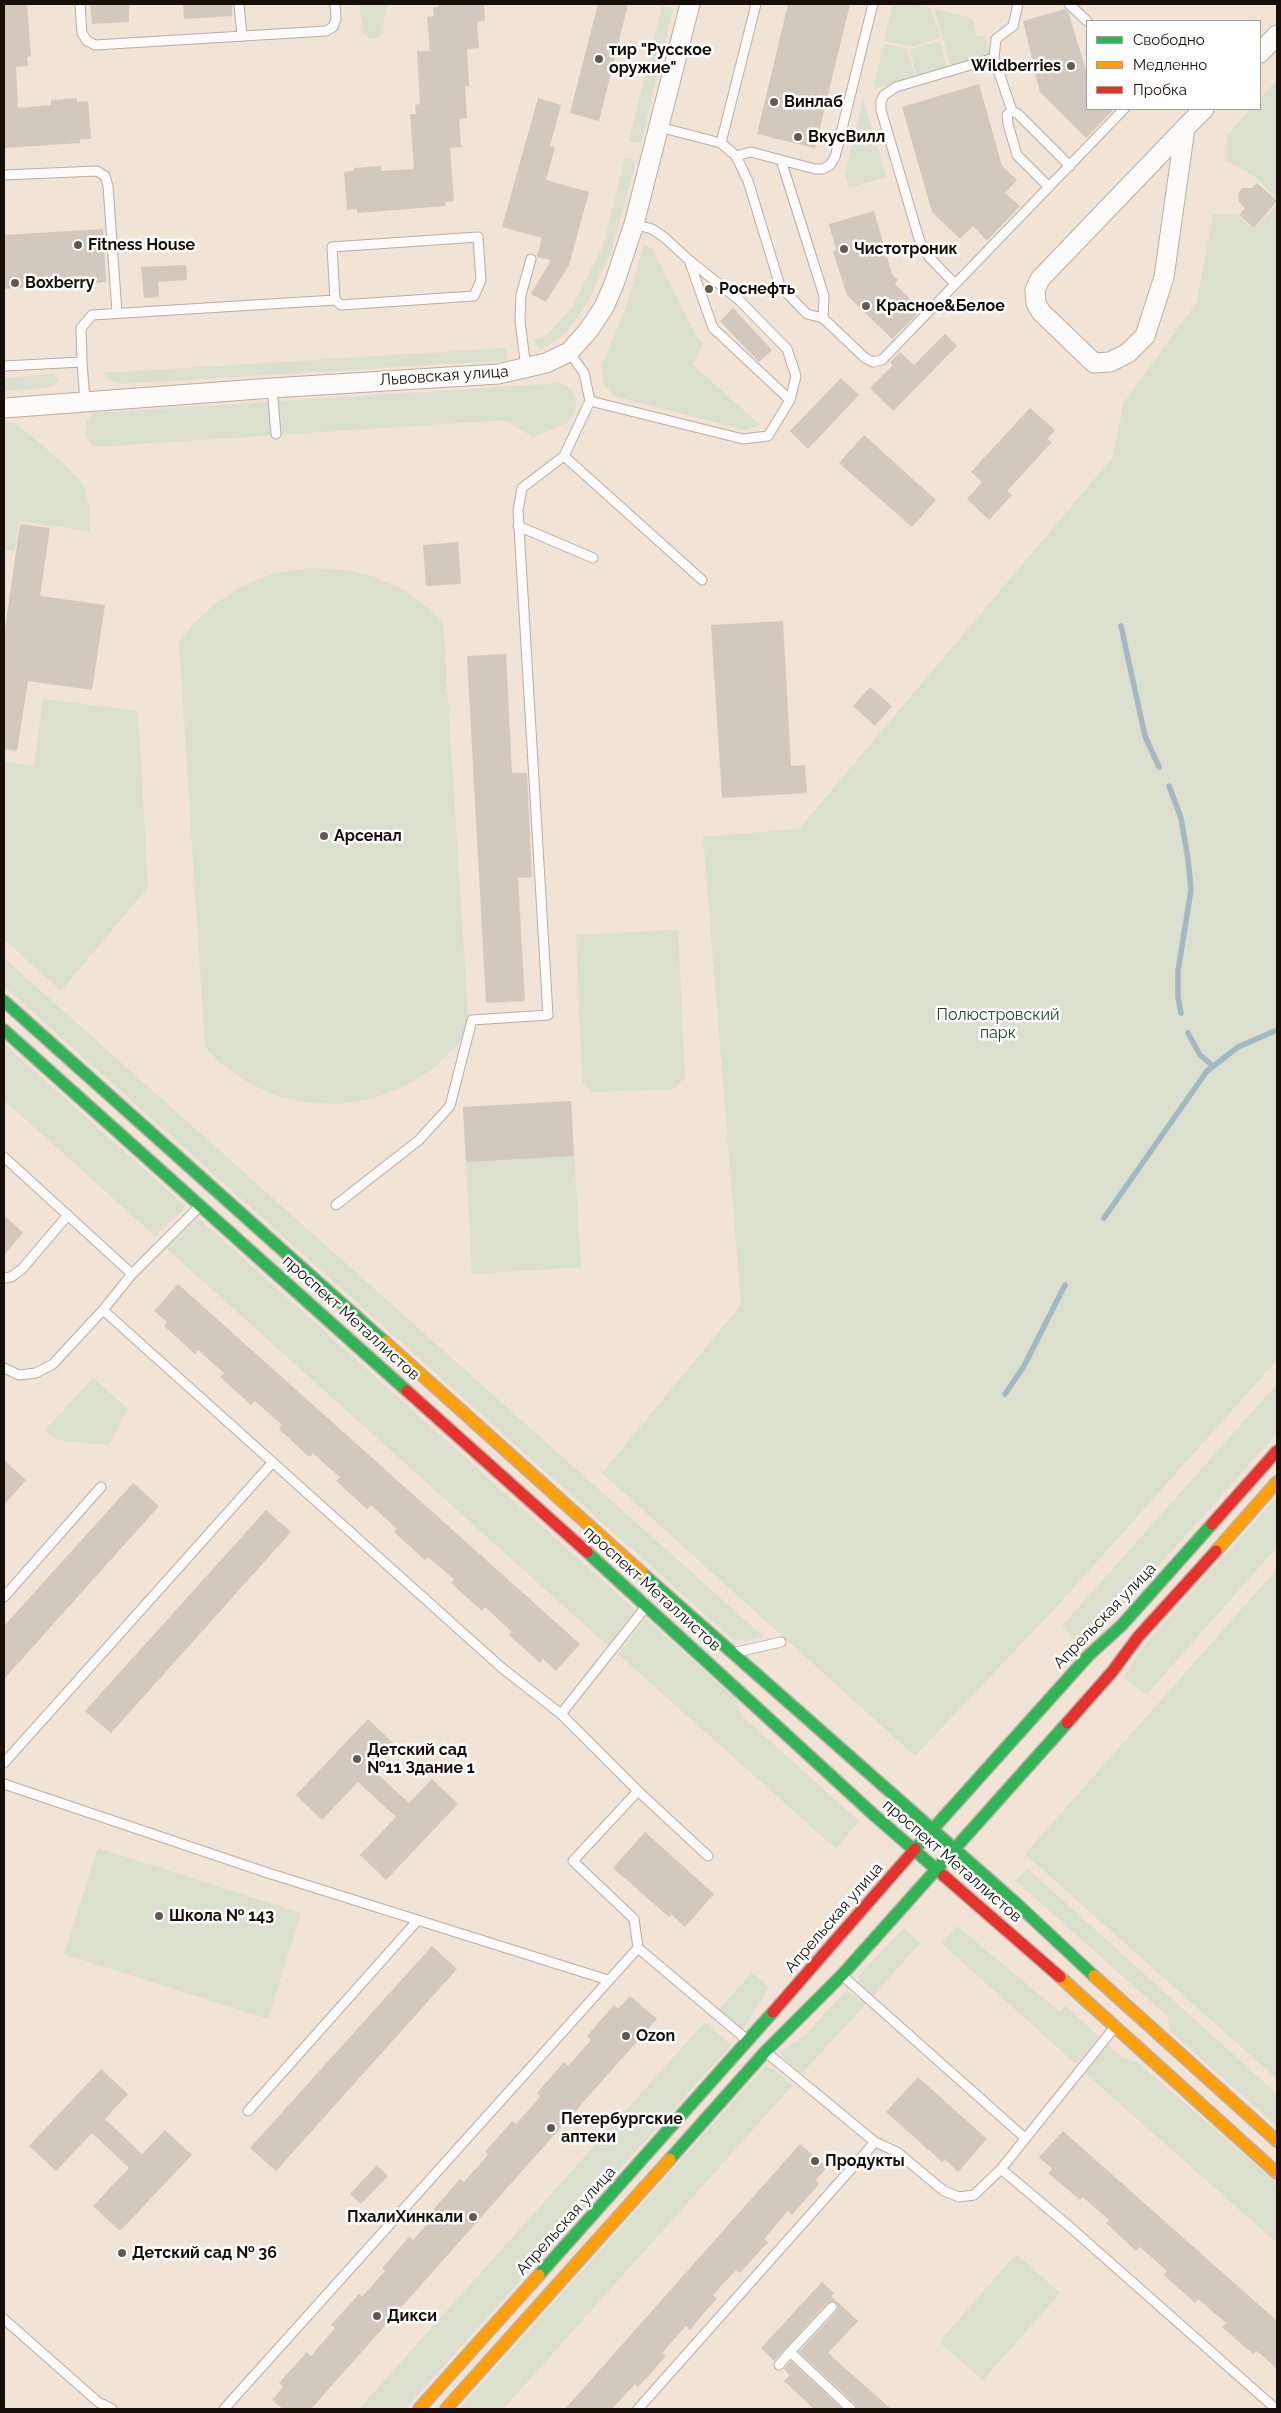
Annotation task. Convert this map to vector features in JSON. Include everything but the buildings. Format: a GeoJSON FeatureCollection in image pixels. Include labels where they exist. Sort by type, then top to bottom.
{"type":"FeatureCollection","features":[{"type":"Feature","properties":{"kind":"street","name":"Львовская улица"},"geometry":{"type":"LineString","coordinates":[[4,408],[272,388],[498,374],[526,369],[569,352],[588,331],[604,307],[614,284],[634,224],[690,4]]}},
{"type":"Feature","properties":{"kind":"street"},"geometry":{"type":"LineString","coordinates":[[1261,52],[1277,35]]}},
{"type":"Feature","properties":{"kind":"street"},"geometry":{"type":"LineString","coordinates":[[1185,128],[1164,277],[1145,336],[1128,353],[1110,362],[1094,363],[1041,312],[1036,303],[1035,290],[1040,279],[1185,128],[1203,110]]}},
{"type":"Feature","properties":{"kind":"street","name":"проспект Металлистов"},"geometry":{"type":"LineString","coordinates":[[4,1000],[208,1198],[654,1598],[732,1653],[955,1849],[1277,2141]]}},
{"type":"Feature","properties":{"kind":"street","name":"проспект Металлистов"},"geometry":{"type":"LineString","coordinates":[[4,1030],[208,1198],[654,1598],[915,1850],[1277,2173]]}},
{"type":"Feature","properties":{"kind":"street","name":"Апрельская улица"},"geometry":{"type":"LineString","coordinates":[[419,2409],[1089,1655],[1122,1625],[1277,1451]]}},
{"type":"Feature","properties":{"kind":"street"},"geometry":{"type":"LineString","coordinates":[[446,2409],[765,2052],[842,1975],[955,1849],[1112,1672],[1138,1637],[1277,1482]]}},
{"type":"Feature","properties":{"kind":"lane"},"geometry":{"type":"LineString","coordinates":[[80,4],[82,33],[87,41],[95,45],[326,31],[333,27],[336,19],[335,4]]}},
{"type":"Feature","properties":{"kind":"lane"},"geometry":{"type":"LineString","coordinates":[[240,4],[242,36]]}},
{"type":"Feature","properties":{"kind":"lane"},"geometry":{"type":"LineString","coordinates":[[721,143],[756,4]]}},
{"type":"Feature","properties":{"kind":"lane"},"geometry":{"type":"LineString","coordinates":[[736,156],[751,152],[823,169],[836,157],[873,4]]}},
{"type":"Feature","properties":{"kind":"lane"},"geometry":{"type":"LineString","coordinates":[[1018,4],[1013,26],[996,39],[994,58],[1012,111],[1018,114],[1070,166]]}},
{"type":"Feature","properties":{"kind":"lane"},"geometry":{"type":"LineString","coordinates":[[1069,4],[1086,20]]}},
{"type":"Feature","properties":{"kind":"lane"},"geometry":{"type":"LineString","coordinates":[[955,284],[930,258],[920,242],[881,110],[881,102],[884,95],[896,87],[994,58]]}},
{"type":"Feature","properties":{"kind":"lane"},"geometry":{"type":"LineString","coordinates":[[659,127],[721,143],[736,156],[748,181],[780,286],[807,314],[823,318],[865,358],[878,362],[1123,110]]}},
{"type":"Feature","properties":{"kind":"lane"},"geometry":{"type":"LineString","coordinates":[[1012,111],[1008,115],[1008,124],[1017,155],[1049,187]]}},
{"type":"Feature","properties":{"kind":"lane"},"geometry":{"type":"LineString","coordinates":[[781,160],[824,296],[823,318]]}},
{"type":"Feature","properties":{"kind":"lane"},"geometry":{"type":"LineString","coordinates":[[4,175],[97,171],[105,176],[108,186],[117,313]]}},
{"type":"Feature","properties":{"kind":"lane"},"geometry":{"type":"LineString","coordinates":[[590,400],[743,439],[768,436],[790,400],[796,376],[786,349],[740,300],[689,260],[665,238],[652,229],[634,224]]}},
{"type":"Feature","properties":{"kind":"lane"},"geometry":{"type":"LineString","coordinates":[[86,401],[81,328],[92,314],[335,300],[341,304],[474,296],[481,280],[478,237],[332,247],[335,300]]}},
{"type":"Feature","properties":{"kind":"lane"},"geometry":{"type":"LineString","coordinates":[[526,369],[520,321],[521,295],[531,259]]}},
{"type":"Feature","properties":{"kind":"lane"},"geometry":{"type":"LineString","coordinates":[[689,260],[713,328],[790,400]]}},
{"type":"Feature","properties":{"kind":"lane"},"geometry":{"type":"LineString","coordinates":[[336,1205],[418,1140],[450,1106],[472,1020],[548,1015],[518,526],[522,488],[564,456],[590,400],[584,373],[569,352]]}},
{"type":"Feature","properties":{"kind":"lane"},"geometry":{"type":"LineString","coordinates":[[4,366],[82,362]]}},
{"type":"Feature","properties":{"kind":"lane"},"geometry":{"type":"LineString","coordinates":[[272,388],[276,434]]}},
{"type":"Feature","properties":{"kind":"lane"},"geometry":{"type":"LineString","coordinates":[[564,456],[702,580]]}},
{"type":"Feature","properties":{"kind":"lane"},"geometry":{"type":"LineString","coordinates":[[518,526],[593,558]]}},
{"type":"Feature","properties":{"kind":"lane"},"geometry":{"type":"LineString","coordinates":[[4,1157],[132,1274]]}},
{"type":"Feature","properties":{"kind":"lane"},"geometry":{"type":"LineString","coordinates":[[4,1368],[19,1374],[36,1373],[53,1364],[103,1310],[132,1274],[208,1198]]}},
{"type":"Feature","properties":{"kind":"lane"},"geometry":{"type":"LineString","coordinates":[[4,1278],[12,1277],[22,1269],[68,1215]]}},
{"type":"Feature","properties":{"kind":"lane"},"geometry":{"type":"LineString","coordinates":[[103,1310],[502,1668],[561,1714],[638,1791],[708,1856]]}},
{"type":"Feature","properties":{"kind":"lane"},"geometry":{"type":"LineString","coordinates":[[4,1763],[273,1462]]}},
{"type":"Feature","properties":{"kind":"lane"},"geometry":{"type":"LineString","coordinates":[[4,1597],[100,1487]]}},
{"type":"Feature","properties":{"kind":"lane"},"geometry":{"type":"LineString","coordinates":[[561,1714],[654,1598]]}},
{"type":"Feature","properties":{"kind":"lane"},"geometry":{"type":"LineString","coordinates":[[732,1653],[781,1642]]}},
{"type":"Feature","properties":{"kind":"lane"},"geometry":{"type":"LineString","coordinates":[[4,1784],[417,1921],[608,1980]]}},
{"type":"Feature","properties":{"kind":"lane"},"geometry":{"type":"LineString","coordinates":[[638,1791],[573,1861],[634,1919],[638,1948],[748,2041],[765,2052],[875,2142],[897,2152],[944,2191],[960,2197],[974,2195],[1001,2169],[1115,2027]]}},
{"type":"Feature","properties":{"kind":"lane"},"geometry":{"type":"LineString","coordinates":[[248,2111],[417,1921]]}},
{"type":"Feature","properties":{"kind":"lane"},"geometry":{"type":"LineString","coordinates":[[224,2409],[638,1948]]}},
{"type":"Feature","properties":{"kind":"lane"},"geometry":{"type":"LineString","coordinates":[[842,1975],[1025,2138]]}},
{"type":"Feature","properties":{"kind":"lane"},"geometry":{"type":"LineString","coordinates":[[638,2409],[875,2142]]}},
{"type":"Feature","properties":{"kind":"lane"},"geometry":{"type":"LineString","coordinates":[[1001,2169],[1070,2227],[1276,2409]]}},
{"type":"Feature","properties":{"kind":"lane"},"geometry":{"type":"LineString","coordinates":[[779,2365],[832,2307]]}},
{"type":"Feature","properties":{"kind":"lane"},"geometry":{"type":"LineString","coordinates":[[4,2319],[95,2406],[112,2409]]}},
{"type":"Feature","properties":{"kind":"lane"},"geometry":{"type":"LineString","coordinates":[[790,2352],[851,2409]]}},
{"type":"Feature","properties":{"kind":"green space"},"geometry":{"type":"Polygon","coordinates":[[[359,4],[388,4],[380,36],[375,39],[368,38],[363,34],[359,4]]]}},
{"type":"Feature","properties":{"kind":"green space"},"geometry":{"type":"Polygon","coordinates":[[[893,4],[913,4],[931,8],[940,38],[913,46],[884,41],[893,4]]]}},
{"type":"Feature","properties":{"kind":"green space"},"geometry":{"type":"Polygon","coordinates":[[[662,6],[673,8],[641,143],[629,141],[662,6]]]}},
{"type":"Feature","properties":{"kind":"green space"},"geometry":{"type":"Polygon","coordinates":[[[934,9],[972,18],[977,37],[985,35],[990,55],[951,66],[934,9]]]}},
{"type":"Feature","properties":{"kind":"green space"},"geometry":{"type":"Polygon","coordinates":[[[940,41],[947,67],[917,76],[910,50],[940,41]]]}},
{"type":"Feature","properties":{"kind":"green space"},"geometry":{"type":"Polygon","coordinates":[[[884,44],[907,48],[915,77],[876,88],[874,84],[884,44]]]}},
{"type":"Feature","properties":{"kind":"green space"},"geometry":{"type":"Polygon","coordinates":[[[1277,80],[1277,199],[1255,177],[1226,160],[1227,135],[1250,110],[1261,110],[1261,98],[1277,80]]]}},
{"type":"Feature","properties":{"kind":"green space"},"geometry":{"type":"Polygon","coordinates":[[[863,98],[886,177],[849,188],[845,174],[863,98]]]}},
{"type":"Feature","properties":{"kind":"green space"},"geometry":{"type":"Polygon","coordinates":[[[625,158],[636,161],[612,249],[589,300],[579,315],[568,330],[556,341],[540,350],[535,341],[549,333],[571,309],[603,246],[625,158]]]}},
{"type":"Feature","properties":{"kind":"green space","name":"Полюстровский парк"},"geometry":{"type":"Polygon","coordinates":[[[1277,205],[1277,1360],[1059,1604],[915,1756],[602,1473],[741,1305],[703,837],[799,829],[1113,457],[1123,404],[1197,302],[1213,214],[1235,214],[1254,229],[1277,205]]]}},
{"type":"Feature","properties":{"kind":"green space"},"geometry":{"type":"Polygon","coordinates":[[[644,245],[652,249],[695,334],[703,345],[692,364],[760,425],[744,430],[615,396],[603,384],[602,365],[625,310],[644,245]]]}},
{"type":"Feature","properties":{"kind":"green space"},"geometry":{"type":"Polygon","coordinates":[[[507,348],[507,360],[497,361],[120,384],[108,379],[104,373],[507,348]]]}},
{"type":"Feature","properties":{"kind":"green space"},"geometry":{"type":"Polygon","coordinates":[[[53,374],[58,379],[56,384],[46,388],[4,391],[4,378],[53,374]]]}},
{"type":"Feature","properties":{"kind":"green space"},"geometry":{"type":"Polygon","coordinates":[[[561,383],[572,389],[576,400],[575,412],[567,423],[533,437],[505,420],[93,447],[86,435],[86,422],[93,413],[561,383]]]}},
{"type":"Feature","properties":{"kind":"green space"},"geometry":{"type":"Polygon","coordinates":[[[4,420],[17,425],[28,433],[68,468],[84,486],[90,510],[90,531],[19,521],[14,551],[4,549],[4,420]]]}},
{"type":"Feature","properties":{"kind":"green space","name":"Арсенал"},"geometry":{"type":"Polygon","coordinates":[[[307,568],[340,569],[372,576],[402,589],[428,608],[443,623],[469,1029],[456,1046],[433,1069],[405,1086],[374,1098],[342,1104],[309,1103],[277,1096],[247,1082],[220,1063],[205,1047],[179,643],[192,625],[216,603],[244,585],[275,573],[307,568]]]}},
{"type":"Feature","properties":{"kind":"green space"},"geometry":{"type":"Polygon","coordinates":[[[43,699],[138,711],[148,887],[61,991],[4,939],[4,762],[34,766],[43,699]]]}},
{"type":"Feature","properties":{"kind":"green space"},"geometry":{"type":"Polygon","coordinates":[[[678,930],[685,1077],[674,1089],[592,1092],[582,1082],[576,935],[678,930]]]}},
{"type":"Feature","properties":{"kind":"green space"},"geometry":{"type":"Polygon","coordinates":[[[4,958],[764,1637],[745,1641],[735,1640],[728,1635],[4,986],[4,958]]]}},
{"type":"Feature","properties":{"kind":"green space"},"geometry":{"type":"Polygon","coordinates":[[[4,1044],[186,1207],[155,1236],[4,1100],[4,1044]]]}},
{"type":"Feature","properties":{"kind":"green space"},"geometry":{"type":"Polygon","coordinates":[[[571,1101],[581,1267],[472,1274],[463,1107],[571,1101]]]}},
{"type":"Feature","properties":{"kind":"green space"},"geometry":{"type":"Polygon","coordinates":[[[198,1218],[635,1610],[608,1646],[166,1248],[198,1218]]]}},
{"type":"Feature","properties":{"kind":"green space"},"geometry":{"type":"Polygon","coordinates":[[[93,1378],[128,1409],[108,1445],[56,1440],[45,1430],[93,1378]]]}},
{"type":"Feature","properties":{"kind":"green space"},"geometry":{"type":"Polygon","coordinates":[[[1277,1384],[1277,1433],[1106,1625],[1080,1645],[1062,1626],[1277,1384]]]}},
{"type":"Feature","properties":{"kind":"green space"},"geometry":{"type":"Polygon","coordinates":[[[1277,1497],[1277,1547],[1146,1695],[1123,1677],[1148,1641],[1277,1497]]]}},
{"type":"Feature","properties":{"kind":"green space"},"geometry":{"type":"Polygon","coordinates":[[[1277,1569],[1277,2079],[1025,1854],[1277,1569]]]}},
{"type":"Feature","properties":{"kind":"green space"},"geometry":{"type":"Polygon","coordinates":[[[646,1619],[736,1699],[742,1716],[859,1821],[836,1849],[618,1654],[646,1619]]]}},
{"type":"Feature","properties":{"kind":"green space"},"geometry":{"type":"Polygon","coordinates":[[[98,1848],[301,1913],[268,2019],[64,1954],[98,1848]]]}},
{"type":"Feature","properties":{"kind":"green space"},"geometry":{"type":"Polygon","coordinates":[[[1027,1868],[1277,2094],[1277,2126],[1170,2031],[1167,2016],[1016,1881],[1027,1868]]]}},
{"type":"Feature","properties":{"kind":"green space"},"geometry":{"type":"Polygon","coordinates":[[[957,1926],[1059,2011],[1065,2005],[1099,2037],[1076,2064],[941,1943],[957,1926]]]}},
{"type":"Feature","properties":{"kind":"green space"},"geometry":{"type":"Polygon","coordinates":[[[904,1928],[920,1943],[873,1996],[857,1977],[904,1928]]]}},
{"type":"Feature","properties":{"kind":"green space"},"geometry":{"type":"Polygon","coordinates":[[[752,1973],[769,1987],[743,2030],[718,2010],[752,1973]]]}},
{"type":"Feature","properties":{"kind":"green space"},"geometry":{"type":"Polygon","coordinates":[[[847,1990],[866,2004],[802,2073],[784,2059],[779,2052],[803,2037],[847,1990]]]}},
{"type":"Feature","properties":{"kind":"green space"},"geometry":{"type":"Polygon","coordinates":[[[705,2022],[731,2045],[405,2409],[359,2409],[705,2022]]]}},
{"type":"Feature","properties":{"kind":"green space"},"geometry":{"type":"Polygon","coordinates":[[[1108,2045],[1125,2059],[1137,2062],[1277,2183],[1277,2243],[1085,2073],[1108,2045]]]}},
{"type":"Feature","properties":{"kind":"green space"},"geometry":{"type":"Polygon","coordinates":[[[765,2066],[773,2069],[792,2086],[503,2409],[459,2409],[765,2066]]]}},
{"type":"Feature","properties":{"kind":"green space"},"geometry":{"type":"Polygon","coordinates":[[[1016,2254],[1060,2293],[983,2380],[939,2342],[1016,2254]]]}},
{"type":"Feature","properties":{"kind":"waterway"},"geometry":{"type":"LineString","coordinates":[[1121,626],[1145,736],[1159,767]]}},
{"type":"Feature","properties":{"kind":"waterway"},"geometry":{"type":"LineString","coordinates":[[1169,786],[1181,818],[1191,890],[1178,971],[1178,997],[1181,1013]]}},
{"type":"Feature","properties":{"kind":"waterway"},"geometry":{"type":"LineString","coordinates":[[1104,1218],[1207,1071],[1238,1047],[1277,1030]]}},
{"type":"Feature","properties":{"kind":"waterway"},"geometry":{"type":"LineString","coordinates":[[1188,1033],[1200,1055],[1213,1066]]}},
{"type":"Feature","properties":{"kind":"waterway"},"geometry":{"type":"LineString","coordinates":[[1005,1394],[1024,1366],[1065,1285]]}},
{"type":"Feature","properties":{"kind":"traffic: fast"},"geometry":{"type":"LineString","coordinates":[[4,1001],[385,1342]]}},
{"type":"Feature","properties":{"kind":"traffic: fast"},"geometry":{"type":"LineString","coordinates":[[4,1030],[407,1391]]}},
{"type":"Feature","properties":{"kind":"traffic: fast"},"geometry":{"type":"LineString","coordinates":[[915,1849],[1089,1655],[1122,1625],[1212,1524]]}},
{"type":"Feature","properties":{"kind":"traffic: fast"},"geometry":{"type":"LineString","coordinates":[[587,1552],[874,1815],[944,1876]]}},
{"type":"Feature","properties":{"kind":"traffic: fast"},"geometry":{"type":"LineString","coordinates":[[642,1573],[1016,1903],[1094,1976]]}},
{"type":"Feature","properties":{"kind":"traffic: fast"},"geometry":{"type":"LineString","coordinates":[[670,2159],[765,2052],[842,1975],[1067,1723]]}},
{"type":"Feature","properties":{"kind":"traffic: fast"},"geometry":{"type":"LineString","coordinates":[[539,2275],[773,2012]]}},
{"type":"Feature","properties":{"kind":"traffic: slow"},"geometry":{"type":"LineString","coordinates":[[385,1342],[642,1573]]}},
{"type":"Feature","properties":{"kind":"traffic: slow"},"geometry":{"type":"LineString","coordinates":[[1216,1551],[1277,1482]]}},
{"type":"Feature","properties":{"kind":"traffic: slow"},"geometry":{"type":"LineString","coordinates":[[1094,1976],[1277,2141]]}},
{"type":"Feature","properties":{"kind":"traffic: slow"},"geometry":{"type":"LineString","coordinates":[[1060,1977],[1277,2173]]}},
{"type":"Feature","properties":{"kind":"traffic: slow"},"geometry":{"type":"LineString","coordinates":[[446,2409],[670,2159]]}},
{"type":"Feature","properties":{"kind":"traffic: slow"},"geometry":{"type":"LineString","coordinates":[[419,2409],[539,2275]]}},
{"type":"Feature","properties":{"kind":"traffic: jam"},"geometry":{"type":"LineString","coordinates":[[407,1391],[587,1552]]}},
{"type":"Feature","properties":{"kind":"traffic: jam"},"geometry":{"type":"LineString","coordinates":[[1212,1524],[1277,1451]]}},
{"type":"Feature","properties":{"kind":"traffic: jam"},"geometry":{"type":"LineString","coordinates":[[1067,1723],[1112,1672],[1138,1637],[1216,1551]]}},
{"type":"Feature","properties":{"kind":"traffic: jam"},"geometry":{"type":"LineString","coordinates":[[773,2012],[915,1849]]}},
{"type":"Feature","properties":{"kind":"traffic: jam"},"geometry":{"type":"LineString","coordinates":[[944,1876],[1060,1977]]}},
{"type":"Feature","properties":{"kind":"place","name":"тир \"Русское оружие\""},"geometry":{"type":"Point","coordinates":[599,59]}},
{"type":"Feature","properties":{"kind":"place","name":"Wildberries"},"geometry":{"type":"Point","coordinates":[1071,66]}},
{"type":"Feature","properties":{"kind":"place","name":"Винлаб"},"geometry":{"type":"Point","coordinates":[774,102]}},
{"type":"Feature","properties":{"kind":"place","name":"ВкусВилл"},"geometry":{"type":"Point","coordinates":[798,137]}},
{"type":"Feature","properties":{"kind":"place","name":"Fitness House"},"geometry":{"type":"Point","coordinates":[78,245]}},
{"type":"Feature","properties":{"kind":"place","name":"Чистотроник"},"geometry":{"type":"Point","coordinates":[844,249]}},
{"type":"Feature","properties":{"kind":"place","name":"Boxberry"},"geometry":{"type":"Point","coordinates":[15,283]}},
{"type":"Feature","properties":{"kind":"place","name":"Роснефть"},"geometry":{"type":"Point","coordinates":[709,289]}},
{"type":"Feature","properties":{"kind":"place","name":"Красное&Белое"},"geometry":{"type":"Point","coordinates":[866,306]}},
{"type":"Feature","properties":{"kind":"place","name":"Арсенал"},"geometry":{"type":"Point","coordinates":[324,836]}},
{"type":"Feature","properties":{"kind":"place","name":"Детский сад №11 Здание 1"},"geometry":{"type":"Point","coordinates":[357,1759]}},
{"type":"Feature","properties":{"kind":"place","name":"Школа № 143"},"geometry":{"type":"Point","coordinates":[159,1916]}},
{"type":"Feature","properties":{"kind":"place","name":"Ozon"},"geometry":{"type":"Point","coordinates":[626,2036]}},
{"type":"Feature","properties":{"kind":"place","name":"Петербургские аптеки"},"geometry":{"type":"Point","coordinates":[551,2128]}},
{"type":"Feature","properties":{"kind":"place","name":"Продукты"},"geometry":{"type":"Point","coordinates":[815,2161]}},
{"type":"Feature","properties":{"kind":"place","name":"ПхалиХинкали"},"geometry":{"type":"Point","coordinates":[473,2217]}},
{"type":"Feature","properties":{"kind":"place","name":"Детский сад № 36"},"geometry":{"type":"Point","coordinates":[122,2253]}},
{"type":"Feature","properties":{"kind":"place","name":"Дикси"},"geometry":{"type":"Point","coordinates":[377,2316]}}]}
